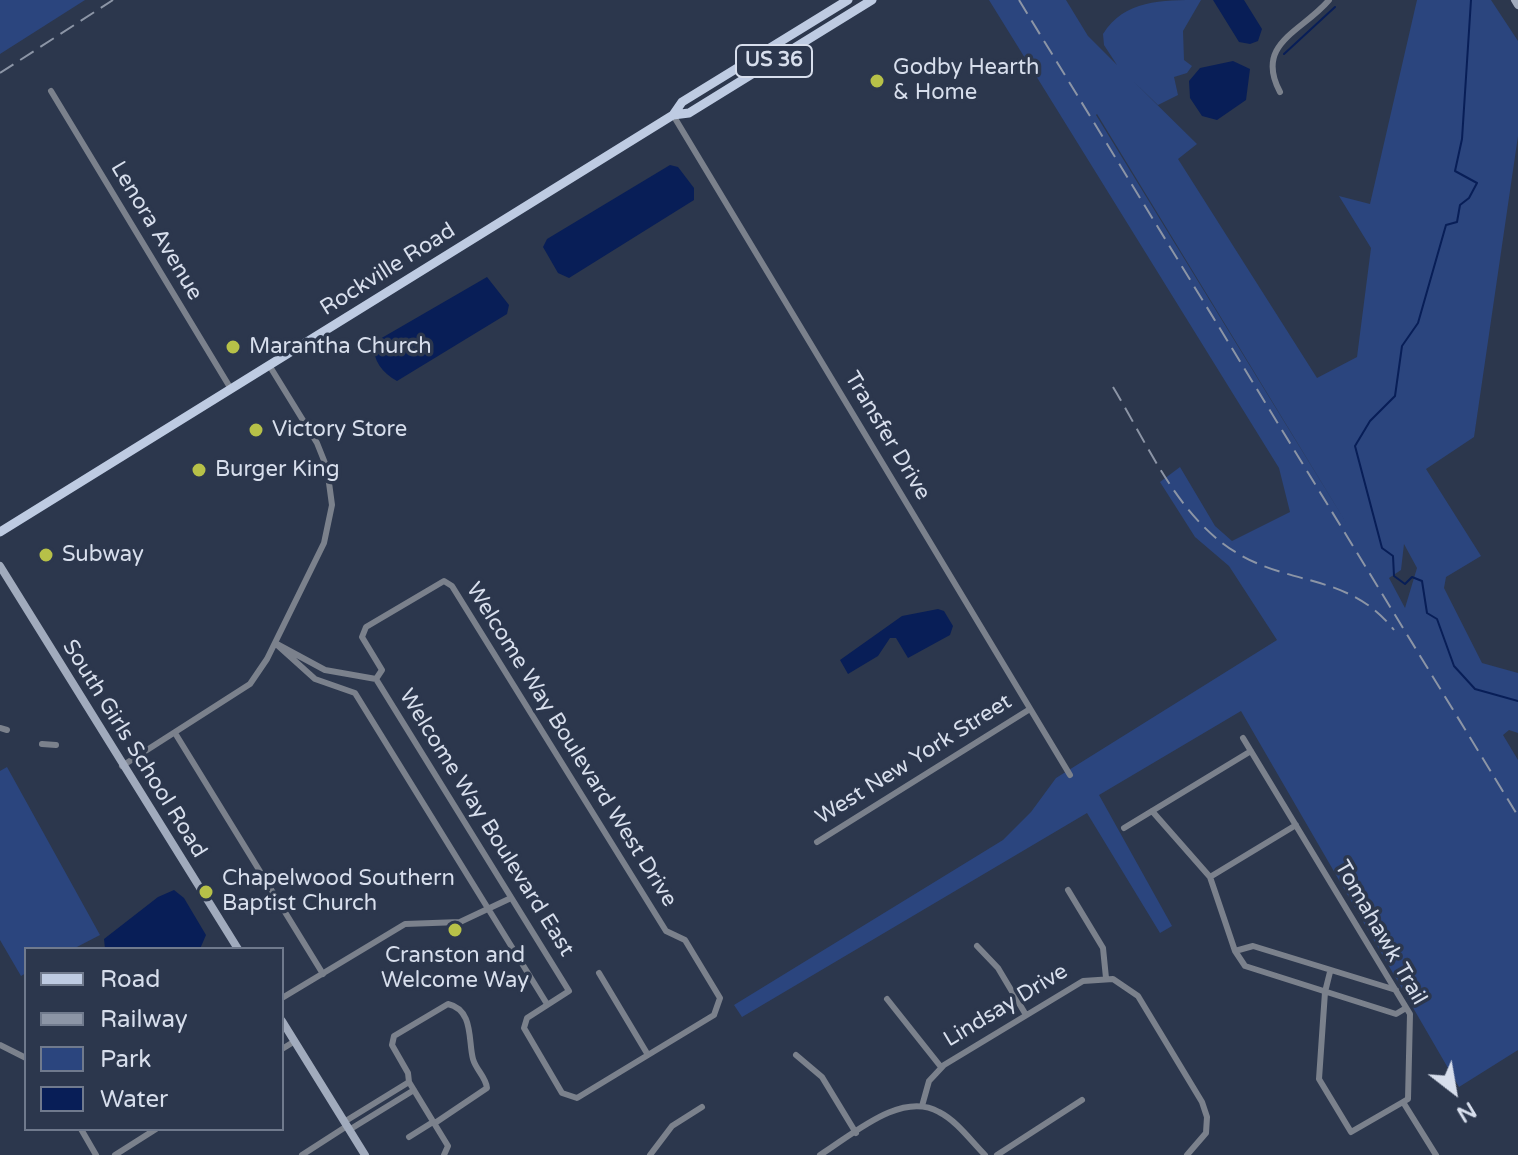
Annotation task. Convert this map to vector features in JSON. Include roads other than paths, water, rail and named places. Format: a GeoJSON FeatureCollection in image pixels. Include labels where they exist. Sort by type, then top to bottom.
{"type":"FeatureCollection","features":[{"type":"Feature","properties":{"kind":"main road","name":"Rockville Road"},"geometry":{"type":"LineString","coordinates":[[0,532],[673,115],[682,102],[848,0]]}},
{"type":"Feature","properties":{"kind":"main road","name":"Rockville Road"},"geometry":{"type":"LineString","coordinates":[[673,115],[689,113],[872,0]]}},
{"type":"Feature","properties":{"kind":"main road"},"geometry":{"type":"LineString","coordinates":[[1515,0],[1518,5]]}},
{"type":"Feature","properties":{"kind":"main road","name":"South Girls School Road"},"geometry":{"type":"LineString","coordinates":[[0,566],[234,947]]}},
{"type":"Feature","properties":{"kind":"main road"},"geometry":{"type":"LineString","coordinates":[[284,1024],[365,1155]]}},
{"type":"Feature","properties":{"kind":"street"},"geometry":{"type":"LineString","coordinates":[[1280,92],[1271,63],[1275,48],[1329,0]]}},
{"type":"Feature","properties":{"kind":"street","name":"Lenora Avenue"},"geometry":{"type":"LineString","coordinates":[[51,91],[231,389]]}},
{"type":"Feature","properties":{"kind":"street","name":"Transfer Drive"},"geometry":{"type":"LineString","coordinates":[[673,115],[1070,775]]}},
{"type":"Feature","properties":{"kind":"street"},"geometry":{"type":"LineString","coordinates":[[122,766],[250,684],[275,643],[324,543],[332,496],[321,451],[269,365]]}},
{"type":"Feature","properties":{"kind":"street","name":"Welcome Way Boulevard East"},"geometry":{"type":"LineString","coordinates":[[444,581],[363,633],[381,668],[376,679],[569,991],[547,1004]]}},
{"type":"Feature","properties":{"kind":"street","name":"Welcome Way Boulevard West Drive"},"geometry":{"type":"LineString","coordinates":[[444,581],[452,586],[666,931],[686,941],[718,992],[720,1005],[714,1015],[648,1055]]}},
{"type":"Feature","properties":{"kind":"street"},"geometry":{"type":"LineString","coordinates":[[275,643],[325,670],[376,679]]}},
{"type":"Feature","properties":{"kind":"street"},"geometry":{"type":"LineString","coordinates":[[275,643],[315,679],[355,693],[547,1004],[526,1019],[525,1032],[569,1098],[579,1097],[648,1055],[599,973]]}},
{"type":"Feature","properties":{"kind":"street","name":"West New York Street"},"geometry":{"type":"LineString","coordinates":[[817,842],[1030,709]]}},
{"type":"Feature","properties":{"kind":"street"},"geometry":{"type":"LineString","coordinates":[[175,733],[323,974]]}},
{"type":"Feature","properties":{"kind":"street","name":"Tomahawk Trail"},"geometry":{"type":"LineString","coordinates":[[1243,738],[1410,1014],[1408,1099],[1403,1102]]}},
{"type":"Feature","properties":{"kind":"street"},"geometry":{"type":"LineString","coordinates":[[42,744],[56,745]]}},
{"type":"Feature","properties":{"kind":"street"},"geometry":{"type":"LineString","coordinates":[[1124,828],[1251,751]]}},
{"type":"Feature","properties":{"kind":"street"},"geometry":{"type":"LineString","coordinates":[[1152,811],[1210,877],[1235,951],[1245,966],[1396,1014],[1406,1008]]}},
{"type":"Feature","properties":{"kind":"street"},"geometry":{"type":"LineString","coordinates":[[1210,877],[1296,825]]}},
{"type":"Feature","properties":{"kind":"street"},"geometry":{"type":"LineString","coordinates":[[1068,890],[1103,948],[1106,978],[1124,984],[1139,999],[1204,1105],[1208,1124],[1205,1136],[1187,1155]]}},
{"type":"Feature","properties":{"kind":"street"},"geometry":{"type":"LineString","coordinates":[[284,997],[405,924],[460,922],[511,898]]}},
{"type":"Feature","properties":{"kind":"street"},"geometry":{"type":"LineString","coordinates":[[977,946],[998,968],[1026,1015]]}},
{"type":"Feature","properties":{"kind":"street"},"geometry":{"type":"LineString","coordinates":[[1235,951],[1253,946],[1396,990]]}},
{"type":"Feature","properties":{"kind":"street"},"geometry":{"type":"LineString","coordinates":[[1330,972],[1325,992],[1319,1079],[1351,1132],[1403,1102],[1436,1155]]}},
{"type":"Feature","properties":{"kind":"street","name":"Lindsay Drive"},"geometry":{"type":"LineString","coordinates":[[922,1106],[929,1081],[941,1067],[1083,981],[1106,978]]}},
{"type":"Feature","properties":{"kind":"street"},"geometry":{"type":"LineString","coordinates":[[887,999],[941,1067]]}},
{"type":"Feature","properties":{"kind":"street"},"geometry":{"type":"LineString","coordinates":[[409,1137],[434,1122],[487,1088],[473,1060],[470,1030],[458,1008],[448,1004],[394,1036],[393,1048],[408,1073],[409,1082],[434,1122],[448,1146],[444,1155]]}},
{"type":"Feature","properties":{"kind":"street"},"geometry":{"type":"LineString","coordinates":[[284,1048],[295,1041]]}},
{"type":"Feature","properties":{"kind":"street"},"geometry":{"type":"LineString","coordinates":[[0,1045],[24,1057]]}},
{"type":"Feature","properties":{"kind":"street"},"geometry":{"type":"LineString","coordinates":[[796,1055],[822,1077],[856,1133]]}},
{"type":"Feature","properties":{"kind":"street"},"geometry":{"type":"LineString","coordinates":[[302,1155],[409,1082]]}},
{"type":"Feature","properties":{"kind":"street"},"geometry":{"type":"LineString","coordinates":[[347,1126],[414,1090]]}},
{"type":"Feature","properties":{"kind":"street"},"geometry":{"type":"LineString","coordinates":[[997,1155],[1082,1100]]}},
{"type":"Feature","properties":{"kind":"street"},"geometry":{"type":"LineString","coordinates":[[820,1155],[894,1111],[922,1106],[947,1117],[985,1155]]}},
{"type":"Feature","properties":{"kind":"street"},"geometry":{"type":"LineString","coordinates":[[650,1155],[672,1126],[702,1107]]}},
{"type":"Feature","properties":{"kind":"street"},"geometry":{"type":"LineString","coordinates":[[82,1131],[96,1155]]}},
{"type":"Feature","properties":{"kind":"street"},"geometry":{"type":"LineString","coordinates":[[115,1155],[153,1131]]}},
{"type":"Feature","properties":{"kind":"water"},"geometry":{"type":"Polygon","coordinates":[[[1213,0],[1244,0],[1262,29],[1258,41],[1250,44],[1239,42],[1213,0]]]}},
{"type":"Feature","properties":{"kind":"water"},"geometry":{"type":"Polygon","coordinates":[[[1233,61],[1250,69],[1246,100],[1217,120],[1202,116],[1190,98],[1189,81],[1200,68],[1233,61]]]}},
{"type":"Feature","properties":{"kind":"water"},"geometry":{"type":"Polygon","coordinates":[[[670,165],[678,167],[694,188],[694,200],[569,278],[558,273],[543,247],[547,239],[670,165]]]}},
{"type":"Feature","properties":{"kind":"water"},"geometry":{"type":"Polygon","coordinates":[[[487,277],[509,305],[507,314],[397,381],[383,370],[373,343],[487,277]]]}},
{"type":"Feature","properties":{"kind":"water"},"geometry":{"type":"Polygon","coordinates":[[[938,609],[944,611],[953,626],[950,635],[908,658],[896,638],[890,638],[878,656],[848,674],[840,660],[902,616],[938,609]]]}},
{"type":"Feature","properties":{"kind":"water"},"geometry":{"type":"Polygon","coordinates":[[[174,890],[184,898],[206,935],[201,947],[105,947],[104,939],[158,897],[174,890]]]}},
{"type":"Feature","properties":{"kind":"waterway"},"geometry":{"type":"LineString","coordinates":[[1471,0],[1462,139],[1455,171],[1477,183],[1469,198],[1460,205],[1457,222],[1446,225],[1418,323],[1402,346],[1395,396],[1370,421],[1355,446],[1382,548],[1393,556],[1394,576],[1405,584],[1412,577],[1422,581],[1427,613],[1437,619],[1454,666],[1475,689],[1518,701]]}},
{"type":"Feature","properties":{"kind":"waterway"},"geometry":{"type":"LineString","coordinates":[[1284,54],[1335,7]]}},
{"type":"Feature","properties":{"kind":"railway"},"geometry":{"type":"LineString","coordinates":[[0,73],[113,0]]}},
{"type":"Feature","properties":{"kind":"railway"},"geometry":{"type":"LineString","coordinates":[[1019,0],[1518,816]]}},
{"type":"Feature","properties":{"kind":"railway"},"geometry":{"type":"LineString","coordinates":[[1113,387],[1181,500],[1216,538],[1257,563],[1358,599],[1377,612],[1394,630]]}},
{"type":"Feature","properties":{"kind":"place","name":"Godby Hearth & Home"},"geometry":{"type":"Point","coordinates":[877,81]}},
{"type":"Feature","properties":{"kind":"place","name":"Marantha Church"},"geometry":{"type":"Point","coordinates":[233,347]}},
{"type":"Feature","properties":{"kind":"place","name":"Victory Store"},"geometry":{"type":"Point","coordinates":[256,430]}},
{"type":"Feature","properties":{"kind":"place","name":"Burger King"},"geometry":{"type":"Point","coordinates":[199,470]}},
{"type":"Feature","properties":{"kind":"place","name":"Subway"},"geometry":{"type":"Point","coordinates":[46,555]}},
{"type":"Feature","properties":{"kind":"place","name":"Chapelwood Southern Baptist Church"},"geometry":{"type":"Point","coordinates":[206,892]}},
{"type":"Feature","properties":{"kind":"place","name":"Cranston and Welcome Way"},"geometry":{"type":"Point","coordinates":[455,930]}}]}
